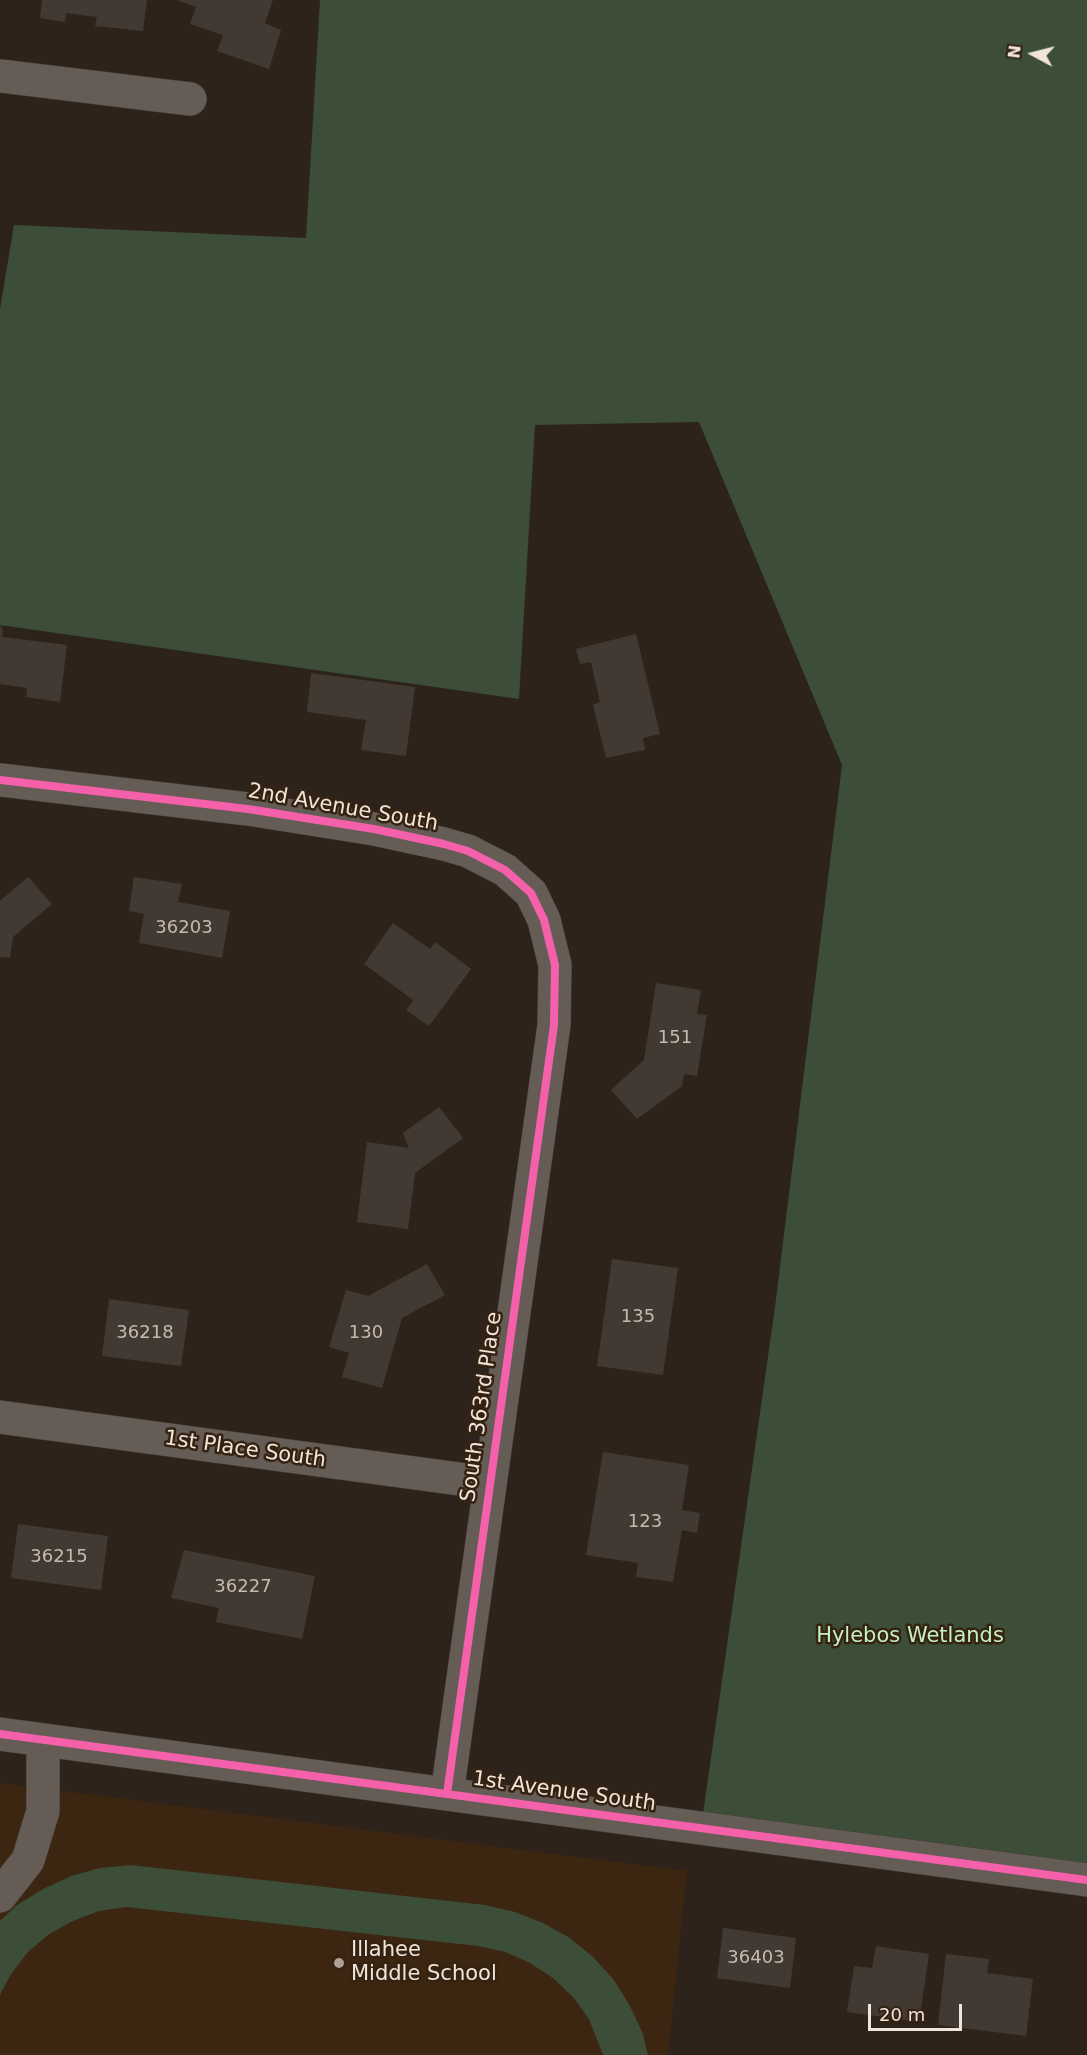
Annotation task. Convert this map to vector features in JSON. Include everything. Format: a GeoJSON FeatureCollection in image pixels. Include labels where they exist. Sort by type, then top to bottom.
{"type":"FeatureCollection","features":[{"type":"Feature","properties":{"kind":"street"},"geometry":{"type":"LineString","coordinates":[[0,76],[190,99]]}},
{"type":"Feature","properties":{"kind":"street","name":"2nd Avenue South"},"geometry":{"type":"LineString","coordinates":[[0,780],[248,809],[374,829],[444,844],[488,860],[505,870],[531,893],[544,920],[555,964],[554,1025]]}},
{"type":"Feature","properties":{"kind":"street","name":"South 363rd Place"},"geometry":{"type":"LineString","coordinates":[[447,1794],[554,1025]]}},
{"type":"Feature","properties":{"kind":"street","name":"1st Place South"},"geometry":{"type":"LineString","coordinates":[[0,1417],[489,1484]]}},
{"type":"Feature","properties":{"kind":"street","name":"1st Avenue South"},"geometry":{"type":"LineString","coordinates":[[0,1734],[1087,1880]]}},
{"type":"Feature","properties":{"kind":"street"},"geometry":{"type":"LineString","coordinates":[[0,1896],[28,1860],[43,1811],[43,1740]]}},
{"type":"Feature","properties":{"kind":"shaded area","name":"Illahee Middle School"},"geometry":{"type":"Polygon","coordinates":[[[0,1783],[687,1871],[668,2055],[0,2055],[0,1783]]]}},
{"type":"Feature","properties":{"kind":"green space","name":"Hylebos Wetlands"},"geometry":{"type":"Polygon","coordinates":[[[320,0],[1087,0],[1087,1871],[701,1828],[775,1307],[842,765],[699,422],[535,425],[519,699],[0,625],[0,309],[14,225],[306,238],[320,0]]]}},
{"type":"Feature","properties":{"kind":"green space"},"geometry":{"type":"Polygon","coordinates":[[[131,1865],[485,1905],[515,1912],[543,1923],[570,1938],[593,1957],[614,1980],[630,2006],[643,2034],[648,2055],[603,2055],[589,2019],[573,1997],[553,1978],[530,1963],[505,1952],[478,1946],[126,1907],[99,1911],[49,1934],[28,1952],[11,1974],[0,1995],[0,1921],[17,1905],[71,1876],[100,1868],[131,1865]]]}},
{"type":"Feature","properties":{"kind":"building"},"geometry":{"type":"Polygon","coordinates":[[[42,0],[147,0],[143,31],[95,26],[97,17],[66,13],[65,22],[40,18],[42,0]]]}},
{"type":"Feature","properties":{"kind":"building"},"geometry":{"type":"Polygon","coordinates":[[[176,0],[273,0],[265,23],[281,30],[269,69],[217,51],[223,35],[190,24],[196,7],[176,0]]]}},
{"type":"Feature","properties":{"kind":"building"},"geometry":{"type":"Polygon","coordinates":[[[0,625],[3,630],[2,637],[67,645],[60,702],[26,697],[27,688],[0,684],[0,625]]]}},
{"type":"Feature","properties":{"kind":"building"},"geometry":{"type":"Polygon","coordinates":[[[636,634],[660,734],[643,738],[645,750],[606,758],[593,705],[600,702],[591,662],[580,664],[576,649],[636,634]]]}},
{"type":"Feature","properties":{"kind":"building"},"geometry":{"type":"Polygon","coordinates":[[[311,673],[415,687],[406,756],[361,750],[366,720],[307,712],[311,673]]]}},
{"type":"Feature","properties":{"kind":"building"},"geometry":{"type":"Polygon","coordinates":[[[28,877],[52,904],[13,937],[10,958],[0,957],[0,901],[28,877]]]}},
{"type":"Feature","properties":{"kind":"building"},"geometry":{"type":"Polygon","coordinates":[[[134,877],[182,884],[178,902],[230,911],[222,958],[139,943],[144,914],[129,911],[134,877]]]}},
{"type":"Feature","properties":{"kind":"building"},"geometry":{"type":"Polygon","coordinates":[[[393,923],[430,949],[435,942],[471,969],[429,1026],[406,1010],[413,1000],[364,964],[393,923]]]}},
{"type":"Feature","properties":{"kind":"building"},"geometry":{"type":"Polygon","coordinates":[[[656,983],[701,990],[697,1014],[707,1015],[697,1076],[684,1074],[682,1086],[637,1119],[611,1090],[644,1060],[656,983]]]}},
{"type":"Feature","properties":{"kind":"building"},"geometry":{"type":"Polygon","coordinates":[[[439,1107],[463,1138],[415,1173],[408,1229],[357,1222],[367,1142],[409,1148],[403,1133],[439,1107]]]}},
{"type":"Feature","properties":{"kind":"building"},"geometry":{"type":"Polygon","coordinates":[[[612,1259],[678,1268],[663,1375],[597,1366],[612,1259]]]}},
{"type":"Feature","properties":{"kind":"building"},"geometry":{"type":"Polygon","coordinates":[[[427,1264],[445,1295],[402,1318],[382,1388],[342,1377],[349,1353],[329,1347],[346,1290],[368,1296],[427,1264]]]}},
{"type":"Feature","properties":{"kind":"building"},"geometry":{"type":"Polygon","coordinates":[[[109,1299],[189,1310],[181,1366],[102,1356],[109,1299]]]}},
{"type":"Feature","properties":{"kind":"building"},"geometry":{"type":"Polygon","coordinates":[[[603,1452],[689,1465],[682,1510],[700,1513],[697,1533],[682,1530],[673,1582],[636,1577],[638,1563],[586,1555],[603,1452]]]}},
{"type":"Feature","properties":{"kind":"building"},"geometry":{"type":"Polygon","coordinates":[[[18,1524],[108,1536],[101,1590],[11,1578],[18,1524]]]}},
{"type":"Feature","properties":{"kind":"building"},"geometry":{"type":"Polygon","coordinates":[[[184,1550],[315,1576],[302,1639],[216,1622],[219,1608],[171,1598],[184,1550]]]}},
{"type":"Feature","properties":{"kind":"building"},"geometry":{"type":"Polygon","coordinates":[[[723,1928],[796,1938],[790,1988],[717,1978],[723,1928]]]}},
{"type":"Feature","properties":{"kind":"building"},"geometry":{"type":"Polygon","coordinates":[[[876,1946],[929,1954],[919,2022],[847,2012],[854,1966],[872,1968],[876,1946]]]}},
{"type":"Feature","properties":{"kind":"building"},"geometry":{"type":"Polygon","coordinates":[[[946,1954],[989,1959],[987,1973],[1033,1979],[1026,2036],[938,2025],[946,1954]]]}},
{"type":"Feature","properties":{"kind":"cycle path"},"geometry":{"type":"LineString","coordinates":[[0,780],[248,809],[374,829],[444,844],[468,851],[505,870],[531,893],[544,920],[555,965],[554,1025],[447,1794]]}},
{"type":"Feature","properties":{"kind":"cycle path"},"geometry":{"type":"LineString","coordinates":[[0,1734],[1087,1880]]}},
{"type":"Feature","properties":{"kind":"place","name":"Illahee Middle School"},"geometry":{"type":"Point","coordinates":[339,1963]}}]}
